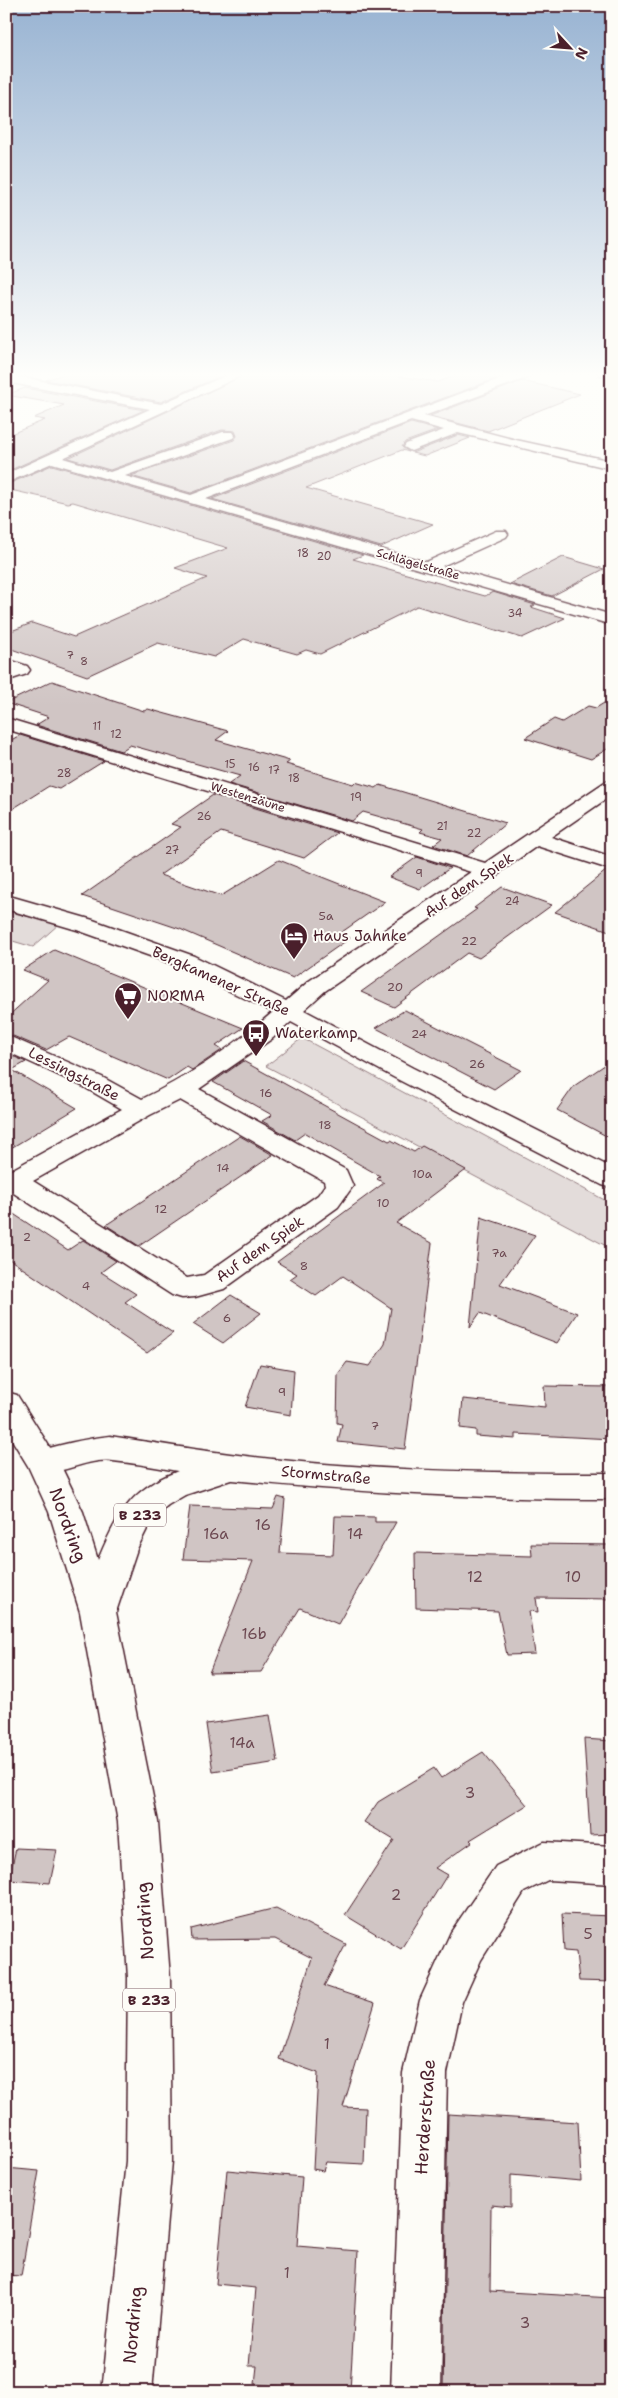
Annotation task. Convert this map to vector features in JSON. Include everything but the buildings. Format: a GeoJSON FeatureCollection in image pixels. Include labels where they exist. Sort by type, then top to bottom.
{"type":"FeatureCollection","features":[{"type":"Feature","properties":{"kind":"street","name":"Schlägelstraße"},"geometry":{"type":"LineString","coordinates":[[139,484],[612,620]]}},
{"type":"Feature","properties":{"kind":"street"},"geometry":{"type":"LineString","coordinates":[[192,499],[232,484]]}},
{"type":"Feature","properties":{"kind":"street"},"geometry":{"type":"LineString","coordinates":[[427,567],[501,534]]}},
{"type":"Feature","properties":{"kind":"street"},"geometry":{"type":"LineString","coordinates":[[6,664],[21,670],[6,676]]}},
{"type":"Feature","properties":{"kind":"street","name":"Westenzäune"},"geometry":{"type":"LineString","coordinates":[[6,723],[490,870]]}},
{"type":"Feature","properties":{"kind":"street","name":"Auf dem Spiek"},"geometry":{"type":"LineString","coordinates":[[182,1090],[336,1176],[338,1186],[328,1201],[214,1282],[182,1288],[10,1183],[141,1109],[182,1090],[264,1033],[317,986],[537,839],[612,786]]}},
{"type":"Feature","properties":{"kind":"street"},"geometry":{"type":"LineString","coordinates":[[537,839],[612,864]]}},
{"type":"Feature","properties":{"kind":"street","name":"Bergkamener Straße"},"geometry":{"type":"LineString","coordinates":[[6,902],[85,925],[186,961],[288,1011],[404,1073],[612,1179]]}},
{"type":"Feature","properties":{"kind":"street","name":"Lessingstraße"},"geometry":{"type":"LineString","coordinates":[[6,1042],[93,1082],[141,1109]]}},
{"type":"Feature","properties":{"kind":"street","name":"B 233"},"geometry":{"type":"LineString","coordinates":[[6,1403],[43,1462]]}},
{"type":"Feature","properties":{"kind":"street","name":"Stormstraße"},"geometry":{"type":"LineString","coordinates":[[43,1462],[79,1452],[110,1448],[231,1467],[362,1478],[495,1486],[612,1486]]}},
{"type":"Feature","properties":{"kind":"street","name":"Nordring"},"geometry":{"type":"LineString","coordinates":[[43,1462],[66,1512],[98,1612],[138,1822],[149,1978],[148,2162],[127,2392]]}},
{"type":"Feature","properties":{"kind":"street","name":"B 233"},"geometry":{"type":"LineString","coordinates":[[98,1612],[112,1569],[131,1525],[154,1497],[190,1479],[231,1467]]}},
{"type":"Feature","properties":{"kind":"street","name":"Herderstraße"},"geometry":{"type":"LineString","coordinates":[[416,2392],[419,2229],[425,2073],[441,2000],[466,1946],[510,1879],[544,1861],[612,1865]]}},
{"type":"Feature","properties":{"kind":"shaded area"},"geometry":{"type":"Polygon","coordinates":[[[6,911],[59,924],[33,947],[6,939],[6,911]]]}},
{"type":"Feature","properties":{"kind":"shaded area"},"geometry":{"type":"Polygon","coordinates":[[[302,1038],[612,1204],[612,1249],[266,1066],[302,1038]]]}},
{"type":"Feature","properties":{"kind":"place","name":"Haus Jahnke"},"geometry":{"type":"Point","coordinates":[294,960]}},
{"type":"Feature","properties":{"kind":"place","name":"NORMA"},"geometry":{"type":"Point","coordinates":[128,1020]}},
{"type":"Feature","properties":{"kind":"place","name":"Waterkamp"},"geometry":{"type":"Point","coordinates":[256,1057]}}]}
